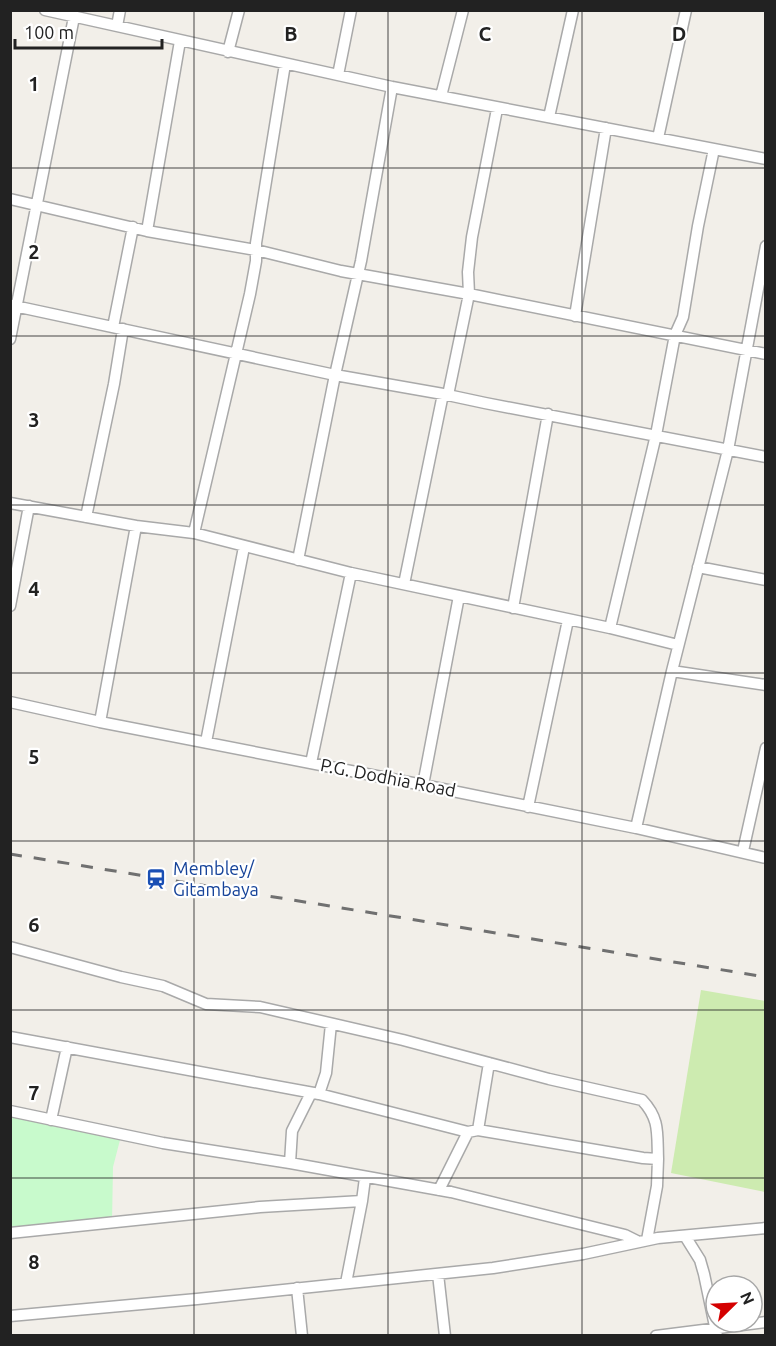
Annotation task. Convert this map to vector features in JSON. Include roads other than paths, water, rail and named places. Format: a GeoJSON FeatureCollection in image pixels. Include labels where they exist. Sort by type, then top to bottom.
{"type":"FeatureCollection","features":[{"type":"Feature","properties":{"kind":"street"},"geometry":{"type":"LineString","coordinates":[[45,10],[228,52],[497,109],[765,159]]}},
{"type":"Feature","properties":{"kind":"street"},"geometry":{"type":"LineString","coordinates":[[117,26],[120,10]]}},
{"type":"Feature","properties":{"kind":"street"},"geometry":{"type":"LineString","coordinates":[[228,52],[239,10]]}},
{"type":"Feature","properties":{"kind":"street"},"geometry":{"type":"LineString","coordinates":[[338,75],[351,10]]}},
{"type":"Feature","properties":{"kind":"street"},"geometry":{"type":"LineString","coordinates":[[441,96],[463,10]]}},
{"type":"Feature","properties":{"kind":"street"},"geometry":{"type":"LineString","coordinates":[[549,117],[573,10]]}},
{"type":"Feature","properties":{"kind":"street"},"geometry":{"type":"LineString","coordinates":[[658,138],[686,10]]}},
{"type":"Feature","properties":{"kind":"street"},"geometry":{"type":"LineString","coordinates":[[10,339],[14,306],[74,17]]}},
{"type":"Feature","properties":{"kind":"street"},"geometry":{"type":"LineString","coordinates":[[147,231],[180,41]]}},
{"type":"Feature","properties":{"kind":"street"},"geometry":{"type":"LineString","coordinates":[[194,533],[250,294],[285,64]]}},
{"type":"Feature","properties":{"kind":"street"},"geometry":{"type":"LineString","coordinates":[[298,560],[335,375],[361,261],[392,87]]}},
{"type":"Feature","properties":{"kind":"street"},"geometry":{"type":"LineString","coordinates":[[404,584],[469,294],[468,272],[472,237],[497,109]]}},
{"type":"Feature","properties":{"kind":"street"},"geometry":{"type":"LineString","coordinates":[[576,316],[606,128]]}},
{"type":"Feature","properties":{"kind":"street"},"geometry":{"type":"LineString","coordinates":[[610,628],[656,435],[675,335],[682,317],[714,149]]}},
{"type":"Feature","properties":{"kind":"street"},"geometry":{"type":"LineString","coordinates":[[10,199],[147,231],[256,250],[357,274],[469,294],[765,354]]}},
{"type":"Feature","properties":{"kind":"street"},"geometry":{"type":"LineString","coordinates":[[86,517],[111,395],[133,227]]}},
{"type":"Feature","properties":{"kind":"street"},"geometry":{"type":"LineString","coordinates":[[636,828],[678,645],[728,450],[765,246]]}},
{"type":"Feature","properties":{"kind":"street"},"geometry":{"type":"LineString","coordinates":[[14,306],[335,375],[446,394],[765,457]]}},
{"type":"Feature","properties":{"kind":"street"},"geometry":{"type":"LineString","coordinates":[[513,608],[548,414]]}},
{"type":"Feature","properties":{"kind":"street"},"geometry":{"type":"LineString","coordinates":[[10,503],[136,526],[194,533],[351,573],[568,621],[610,628],[678,645]]}},
{"type":"Feature","properties":{"kind":"street"},"geometry":{"type":"LineString","coordinates":[[10,606],[29,506]]}},
{"type":"Feature","properties":{"kind":"street"},"geometry":{"type":"LineString","coordinates":[[100,722],[136,526]]}},
{"type":"Feature","properties":{"kind":"street"},"geometry":{"type":"LineString","coordinates":[[206,742],[244,547]]}},
{"type":"Feature","properties":{"kind":"street"},"geometry":{"type":"LineString","coordinates":[[698,567],[765,580]]}},
{"type":"Feature","properties":{"kind":"street"},"geometry":{"type":"LineString","coordinates":[[311,763],[351,573]]}},
{"type":"Feature","properties":{"kind":"street"},"geometry":{"type":"LineString","coordinates":[[423,785],[459,596]]}},
{"type":"Feature","properties":{"kind":"street"},"geometry":{"type":"LineString","coordinates":[[528,807],[568,621]]}},
{"type":"Feature","properties":{"kind":"street"},"geometry":{"type":"LineString","coordinates":[[672,671],[765,685]]}},
{"type":"Feature","properties":{"kind":"street","name":"P.G. Dodhia Road"},"geometry":{"type":"LineString","coordinates":[[10,702],[100,722],[636,828],[743,851],[765,858]]}},
{"type":"Feature","properties":{"kind":"street"},"geometry":{"type":"LineString","coordinates":[[743,851],[765,748]]}},
{"type":"Feature","properties":{"kind":"street"},"geometry":{"type":"LineString","coordinates":[[10,947],[163,986],[206,1004],[260,1007],[404,1040],[549,1079],[642,1100],[655,1119],[658,1159],[657,1186],[642,1241]]}},
{"type":"Feature","properties":{"kind":"street"},"geometry":{"type":"LineString","coordinates":[[290,1162],[292,1131],[315,1093],[327,1065],[331,1024]]}},
{"type":"Feature","properties":{"kind":"street"},"geometry":{"type":"LineString","coordinates":[[10,1037],[315,1093],[473,1131],[658,1159]]}},
{"type":"Feature","properties":{"kind":"street"},"geometry":{"type":"LineString","coordinates":[[51,1120],[67,1047]]}},
{"type":"Feature","properties":{"kind":"street"},"geometry":{"type":"LineString","coordinates":[[439,1190],[473,1131],[489,1063]]}},
{"type":"Feature","properties":{"kind":"street"},"geometry":{"type":"LineString","coordinates":[[10,1111],[164,1143],[290,1162],[365,1178],[439,1190],[492,1201],[642,1241]]}},
{"type":"Feature","properties":{"kind":"street"},"geometry":{"type":"LineString","coordinates":[[346,1283],[365,1178]]}},
{"type":"Feature","properties":{"kind":"street"},"geometry":{"type":"LineString","coordinates":[[10,1233],[260,1207],[362,1201]]}},
{"type":"Feature","properties":{"kind":"street"},"geometry":{"type":"LineString","coordinates":[[10,1316],[185,1301],[494,1268],[606,1250],[642,1241],[765,1228]]}},
{"type":"Feature","properties":{"kind":"street"},"geometry":{"type":"LineString","coordinates":[[602,1229],[606,1250]]}},
{"type":"Feature","properties":{"kind":"street"},"geometry":{"type":"LineString","coordinates":[[685,1236],[700,1260],[704,1274]]}},
{"type":"Feature","properties":{"kind":"street"},"geometry":{"type":"LineString","coordinates":[[438,1274],[445,1335]]}},
{"type":"Feature","properties":{"kind":"street"},"geometry":{"type":"LineString","coordinates":[[297,1288],[302,1335]]}},
{"type":"Feature","properties":{"kind":"street"},"geometry":{"type":"LineString","coordinates":[[656,1335],[704,1333]]}},
{"type":"Feature","properties":{"kind":"railway"},"geometry":{"type":"LineString","coordinates":[[10,854],[766,977]]}},
{"type":"Feature","properties":{"kind":"place","name":"Membley/ Gitambaya"},"geometry":{"type":"Point","coordinates":[156,879]}}]}
